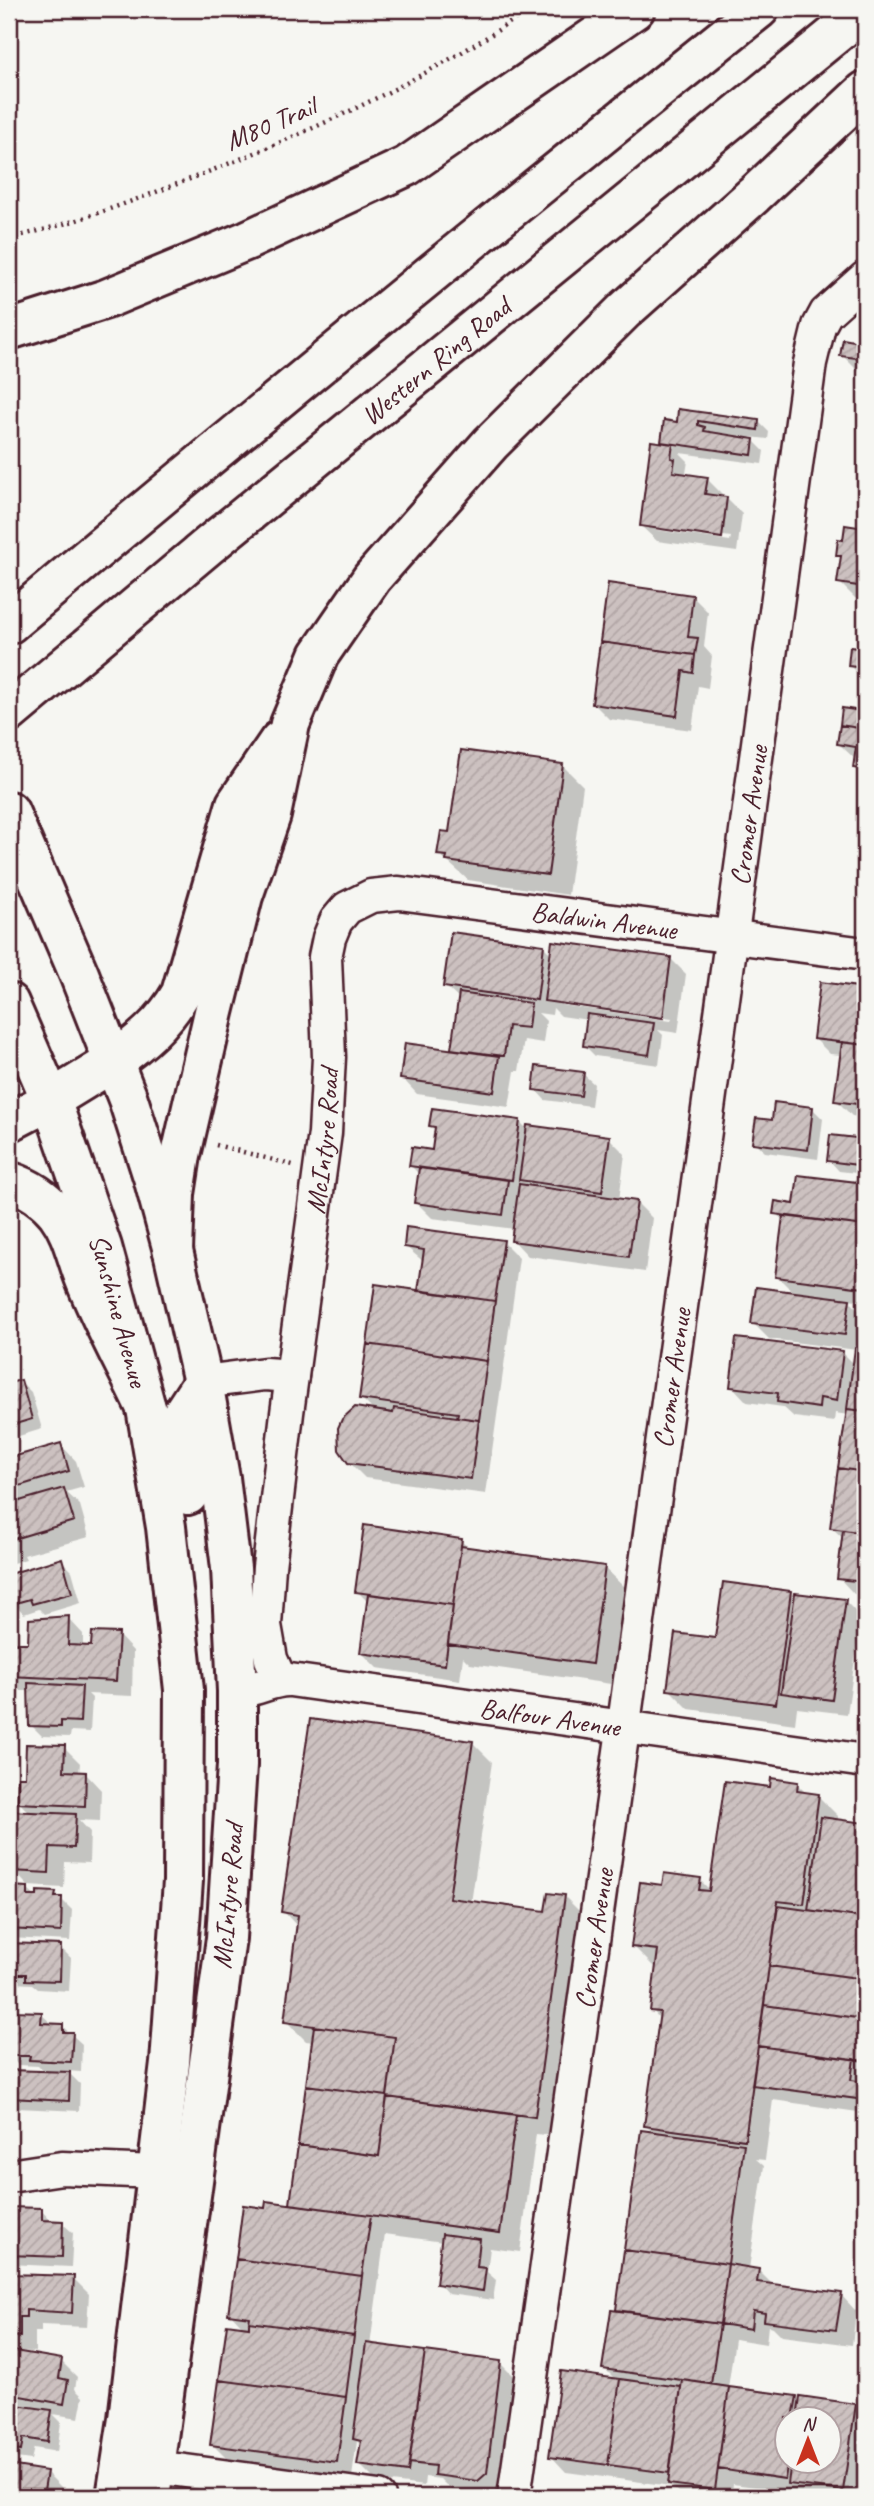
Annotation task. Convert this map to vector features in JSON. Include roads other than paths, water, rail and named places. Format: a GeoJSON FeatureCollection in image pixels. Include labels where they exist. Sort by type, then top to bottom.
{"type":"FeatureCollection","features":[{"type":"Feature","properties":{"kind":"main road"},"geometry":{"type":"LineString","coordinates":[[9,330],[106,299],[235,245],[407,166],[635,9]]}},
{"type":"Feature","properties":{"kind":"main road"},"geometry":{"type":"LineString","coordinates":[[9,624],[197,466],[759,9]]}},
{"type":"Feature","properties":{"kind":"main road","name":"Western Ring Road"},"geometry":{"type":"LineString","coordinates":[[9,713],[208,545],[865,10]]}},
{"type":"Feature","properties":{"kind":"main road"},"geometry":{"type":"LineString","coordinates":[[173,1251],[175,1194],[185,1137],[243,896],[271,815],[290,724],[319,655],[372,578],[491,443],[625,310],[865,91]]}},
{"type":"Feature","properties":{"kind":"main road"},"geometry":{"type":"LineString","coordinates":[[9,1122],[113,1062],[157,1028],[171,1012],[181,993],[236,804],[290,724]]}},
{"type":"Feature","properties":{"kind":"main road"},"geometry":{"type":"LineString","coordinates":[[12,818],[79,974],[128,1099],[173,1251],[203,1382],[181,1414],[180,1442],[192,1526],[179,1631]]}},
{"type":"Feature","properties":{"kind":"main road","name":"Sunshine Avenue"},"geometry":{"type":"LineString","coordinates":[[9,1003],[51,1100],[102,1247],[146,1408],[164,1515],[179,1631]]}},
{"type":"Feature","properties":{"kind":"main road"},"geometry":{"type":"LineString","coordinates":[[9,1181],[40,1197],[56,1211],[65,1225],[75,1246],[85,1281],[146,1408]]}},
{"type":"Feature","properties":{"kind":"main road","name":"McIntyre Road"},"geometry":{"type":"LineString","coordinates":[[135,2481],[177,2173],[226,1938],[236,1778],[237,1691],[231,1568],[220,1478],[203,1382]]}},
{"type":"Feature","properties":{"kind":"main road","name":"McIntyre Road"},"geometry":{"type":"LineString","coordinates":[[177,2173],[170,2063],[181,1918],[185,1787],[184,1690],[179,1631]]}},
{"type":"Feature","properties":{"kind":"main road"},"geometry":{"type":"LineString","coordinates":[[184,1690],[237,1691]]}},
{"type":"Feature","properties":{"kind":"street","name":"Cromer Avenue"},"geometry":{"type":"LineString","coordinates":[[514,2497],[623,1728],[810,363],[818,326],[826,313],[865,278]]}},
{"type":"Feature","properties":{"kind":"street","name":"Baldwin Avenue"},"geometry":{"type":"LineString","coordinates":[[346,908],[371,897],[399,892],[865,954]]}},
{"type":"Feature","properties":{"kind":"street","name":"McIntyre Road"},"geometry":{"type":"LineString","coordinates":[[280,1679],[271,1659],[265,1625],[269,1567],[328,1100],[329,1057],[324,957],[336,921],[346,908]]}},
{"type":"Feature","properties":{"kind":"street"},"geometry":{"type":"LineString","coordinates":[[203,1382],[265,1374],[292,1376]]}},
{"type":"Feature","properties":{"kind":"street","name":"Balfour Avenue"},"geometry":{"type":"LineString","coordinates":[[237,1691],[258,1688],[280,1679],[865,1761]]}},
{"type":"Feature","properties":{"kind":"street"},"geometry":{"type":"LineString","coordinates":[[9,2157],[62,2168],[177,2173]]}},
{"type":"Feature","properties":{"kind":"street"},"geometry":{"type":"LineString","coordinates":[[9,2176],[62,2168]]}},
{"type":"Feature","properties":{"kind":"street"},"geometry":{"type":"LineString","coordinates":[[135,2481],[379,2497]]}}]}
